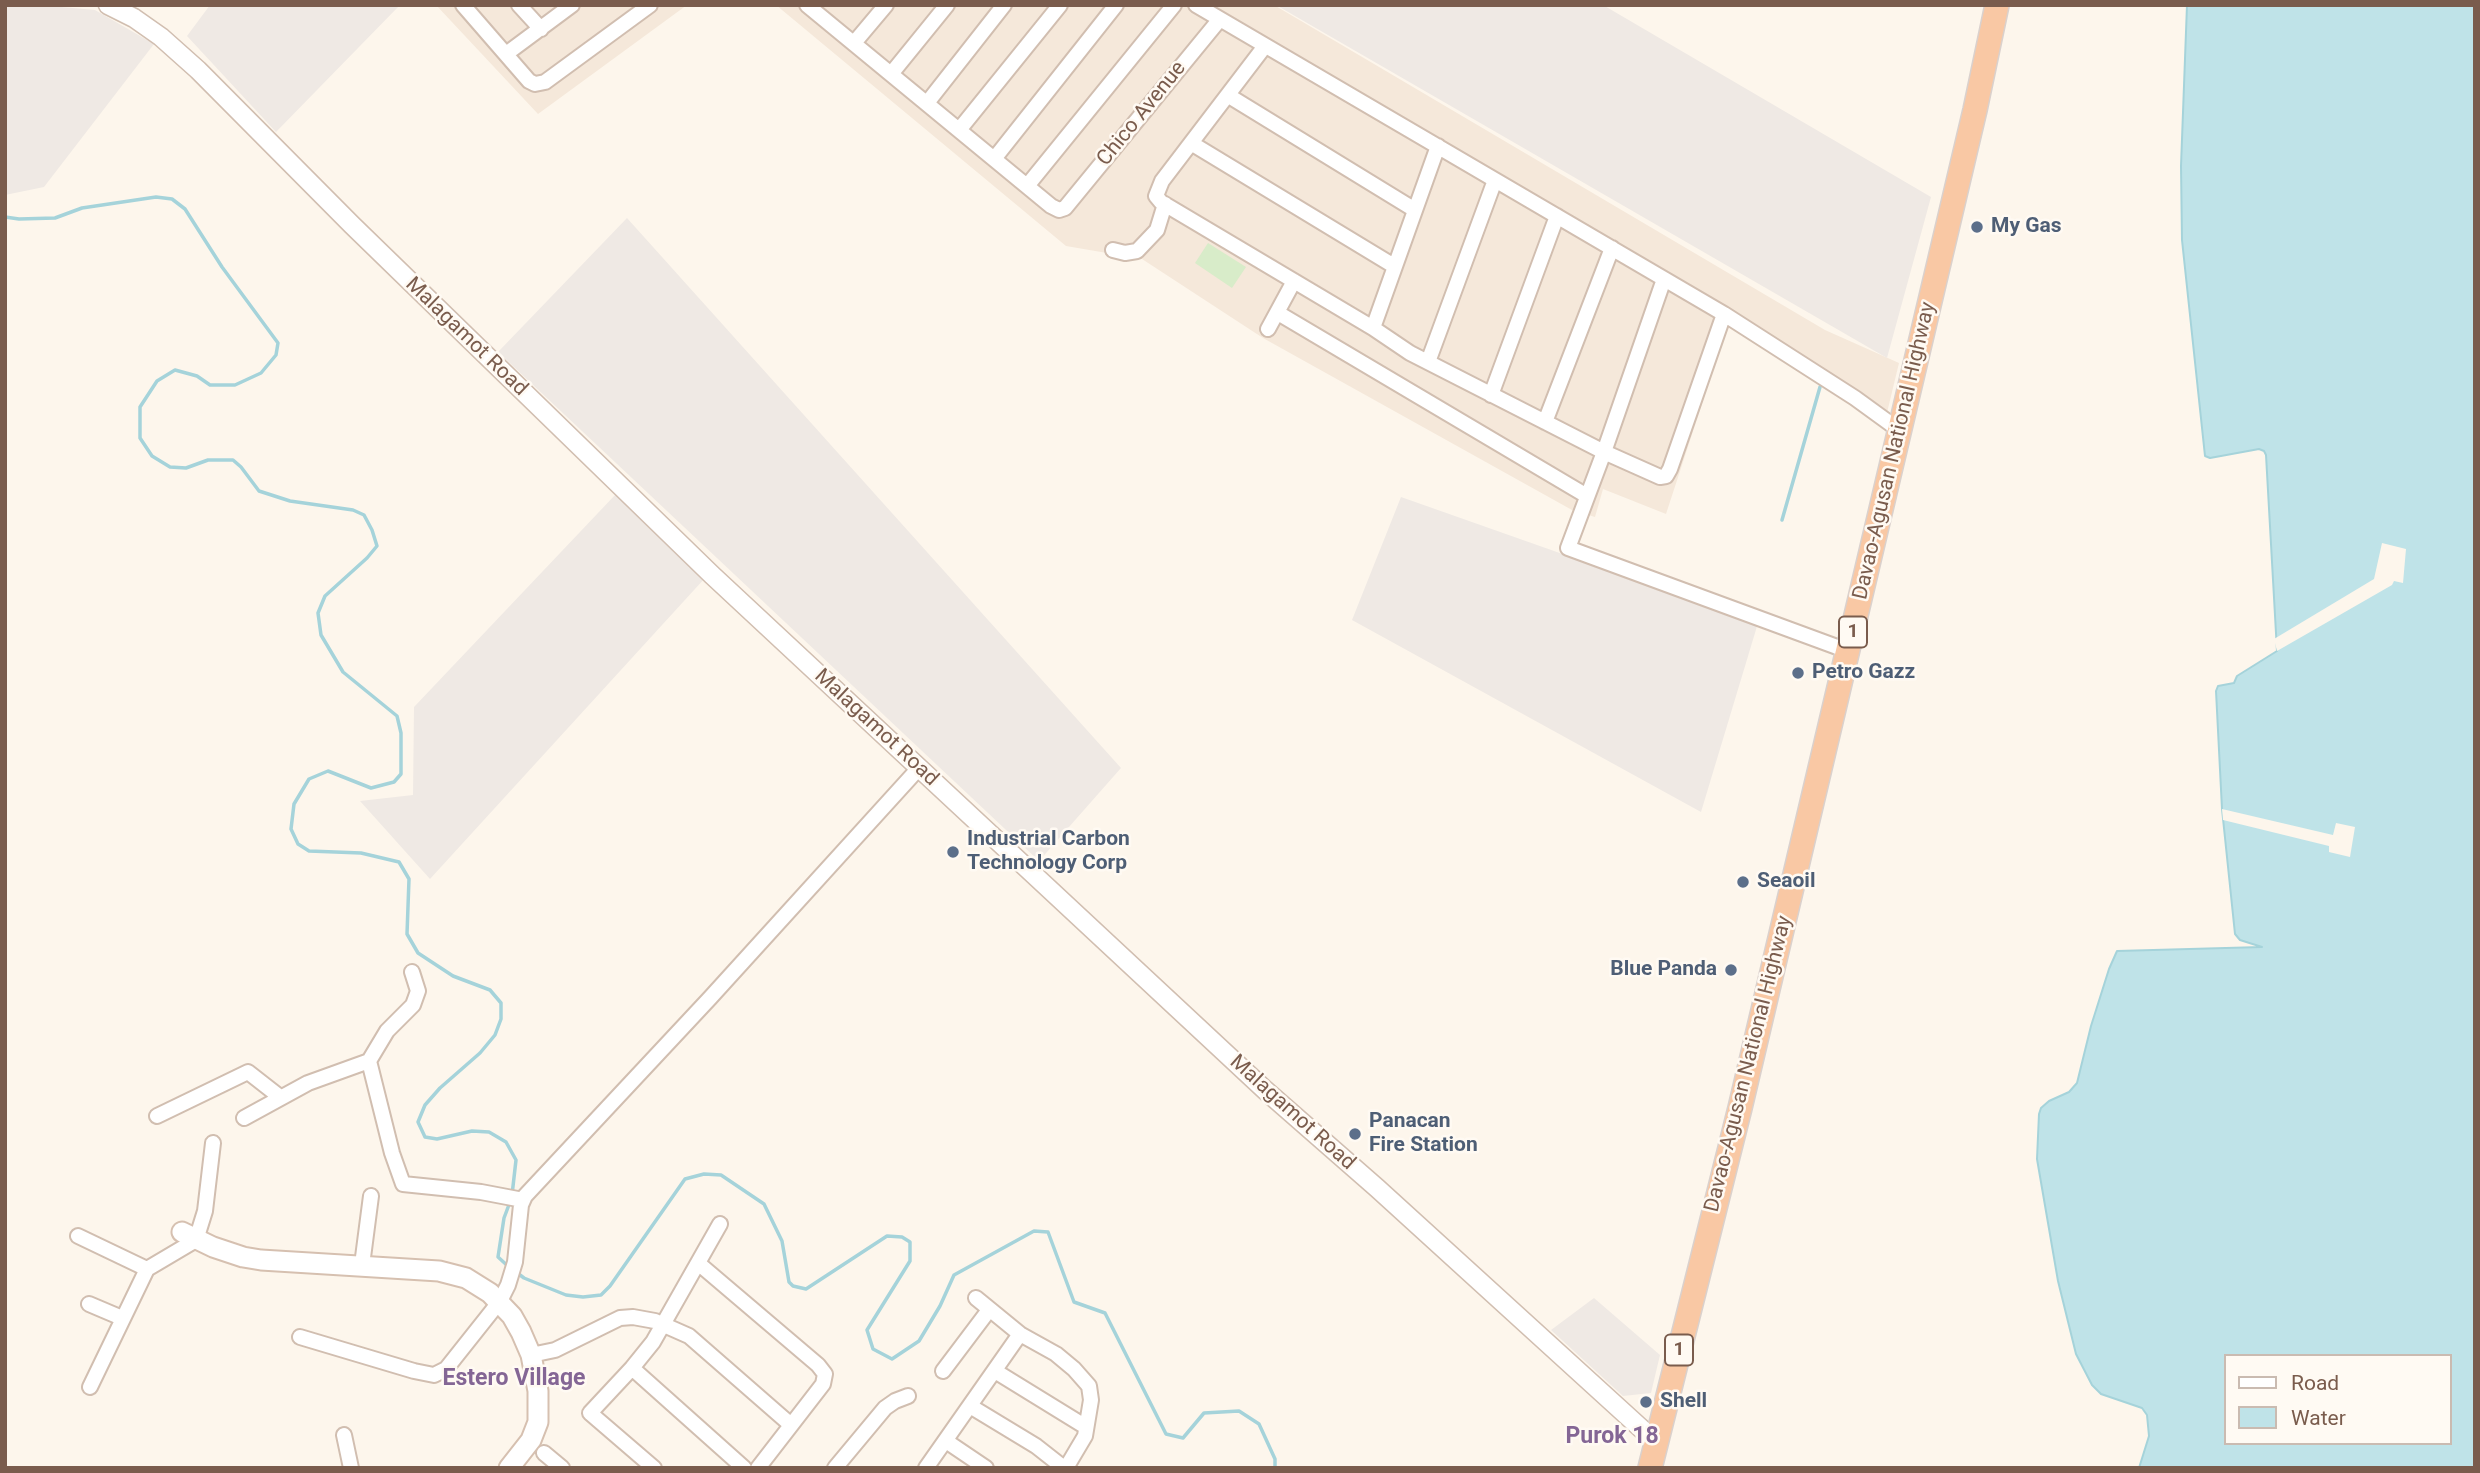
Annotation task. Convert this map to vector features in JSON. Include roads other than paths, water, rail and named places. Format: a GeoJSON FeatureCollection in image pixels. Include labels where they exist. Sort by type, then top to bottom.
{"type":"FeatureCollection","features":[{"type":"Feature","properties":{"kind":"highway","name":"Davao-Agusan National Highway"},"geometry":{"type":"LineString","coordinates":[[1650,1468],[1740,1108],[1974,117],[1997,5]]}},
{"type":"Feature","properties":{"kind":"main road"},"geometry":{"type":"LineString","coordinates":[[189,1236],[226,1252],[261,1260],[420,1268],[453,1274],[479,1285],[500,1301],[521,1332],[531,1355],[538,1391],[538,1422],[531,1440],[509,1468]]}},
{"type":"Feature","properties":{"kind":"street","name":"Malagamot Road"},"geometry":{"type":"LineString","coordinates":[[107,5],[134,18],[161,37],[198,70],[581,449],[919,768],[1255,1081],[1656,1443]]}},
{"type":"Feature","properties":{"kind":"street"},"geometry":{"type":"LineString","coordinates":[[463,5],[529,81],[541,84],[650,5]]}},
{"type":"Feature","properties":{"kind":"street"},"geometry":{"type":"LineString","coordinates":[[519,5],[541,29]]}},
{"type":"Feature","properties":{"kind":"street"},"geometry":{"type":"LineString","coordinates":[[506,54],[572,5]]}},
{"type":"Feature","properties":{"kind":"street"},"geometry":{"type":"LineString","coordinates":[[807,5],[825,10],[854,43],[1027,186],[1174,5]]}},
{"type":"Feature","properties":{"kind":"street"},"geometry":{"type":"LineString","coordinates":[[854,43],[886,5]]}},
{"type":"Feature","properties":{"kind":"street"},"geometry":{"type":"LineString","coordinates":[[891,74],[947,5]]}},
{"type":"Feature","properties":{"kind":"street"},"geometry":{"type":"LineString","coordinates":[[927,103],[1003,5]]}},
{"type":"Feature","properties":{"kind":"street"},"geometry":{"type":"LineString","coordinates":[[960,130],[1060,5]]}},
{"type":"Feature","properties":{"kind":"street"},"geometry":{"type":"LineString","coordinates":[[994,159],[1116,5]]}},
{"type":"Feature","properties":{"kind":"street"},"geometry":{"type":"LineString","coordinates":[[1196,5],[1724,314],[1855,398],[1899,430]]}},
{"type":"Feature","properties":{"kind":"street","name":"Chico Avenue"},"geometry":{"type":"LineString","coordinates":[[1027,186],[1055,209],[1065,208],[1220,19]]}},
{"type":"Feature","properties":{"kind":"street"},"geometry":{"type":"LineString","coordinates":[[1265,46],[1157,190],[1158,199],[1428,362],[1652,475],[1666,476],[1724,314]]}},
{"type":"Feature","properties":{"kind":"street"},"geometry":{"type":"LineString","coordinates":[[1228,96],[1415,210]]}},
{"type":"Feature","properties":{"kind":"street"},"geometry":{"type":"LineString","coordinates":[[1191,143],[1394,266]]}},
{"type":"Feature","properties":{"kind":"street"},"geometry":{"type":"LineString","coordinates":[[1373,328],[1438,146]]}},
{"type":"Feature","properties":{"kind":"street"},"geometry":{"type":"LineString","coordinates":[[1428,362],[1495,180]]}},
{"type":"Feature","properties":{"kind":"street"},"geometry":{"type":"LineString","coordinates":[[1113,250],[1125,253],[1137,251],[1157,230],[1165,204]]}},
{"type":"Feature","properties":{"kind":"street"},"geometry":{"type":"LineString","coordinates":[[1491,395],[1557,216]]}},
{"type":"Feature","properties":{"kind":"street"},"geometry":{"type":"LineString","coordinates":[[1545,422],[1612,248]]}},
{"type":"Feature","properties":{"kind":"street"},"geometry":{"type":"LineString","coordinates":[[1664,279],[1604,452],[1567,548],[1848,651]]}},
{"type":"Feature","properties":{"kind":"street"},"geometry":{"type":"LineString","coordinates":[[1268,329],[1294,281]]}},
{"type":"Feature","properties":{"kind":"street"},"geometry":{"type":"LineString","coordinates":[[1278,313],[1587,496]]}},
{"type":"Feature","properties":{"kind":"street"},"geometry":{"type":"LineString","coordinates":[[300,1337],[402,1369],[434,1375],[446,1369],[500,1301],[513,1269],[515,1198],[729,978],[919,768]]}},
{"type":"Feature","properties":{"kind":"street"},"geometry":{"type":"LineString","coordinates":[[244,1118],[280,1097],[328,1075],[369,1061],[387,1031],[413,1005],[418,991],[412,972]]}},
{"type":"Feature","properties":{"kind":"street"},"geometry":{"type":"LineString","coordinates":[[369,1061],[392,1153],[403,1184],[515,1198]]}},
{"type":"Feature","properties":{"kind":"street"},"geometry":{"type":"LineString","coordinates":[[157,1116],[248,1072],[280,1097]]}},
{"type":"Feature","properties":{"kind":"street"},"geometry":{"type":"LineString","coordinates":[[89,1387],[147,1269],[189,1236],[205,1211],[213,1143]]}},
{"type":"Feature","properties":{"kind":"street"},"geometry":{"type":"LineString","coordinates":[[362,1265],[371,1196]]}},
{"type":"Feature","properties":{"kind":"street"},"geometry":{"type":"LineString","coordinates":[[654,1468],[590,1413],[632,1368],[664,1324],[720,1224]]}},
{"type":"Feature","properties":{"kind":"street"},"geometry":{"type":"LineString","coordinates":[[78,1236],[147,1269]]}},
{"type":"Feature","properties":{"kind":"street"},"geometry":{"type":"LineString","coordinates":[[698,1263],[824,1371],[826,1377],[758,1468]]}},
{"type":"Feature","properties":{"kind":"street"},"geometry":{"type":"LineString","coordinates":[[970,1406],[1036,1446],[1065,1468],[1084,1439],[1090,1392],[1083,1377],[1056,1354],[1020,1334],[976,1298]]}},
{"type":"Feature","properties":{"kind":"street"},"geometry":{"type":"LineString","coordinates":[[89,1304],[122,1318]]}},
{"type":"Feature","properties":{"kind":"street"},"geometry":{"type":"LineString","coordinates":[[943,1371],[989,1310]]}},
{"type":"Feature","properties":{"kind":"street"},"geometry":{"type":"LineString","coordinates":[[531,1355],[555,1350],[626,1317],[664,1324],[689,1336],[791,1425]]}},
{"type":"Feature","properties":{"kind":"street"},"geometry":{"type":"LineString","coordinates":[[926,1468],[1020,1334]]}},
{"type":"Feature","properties":{"kind":"street"},"geometry":{"type":"LineString","coordinates":[[632,1368],[744,1468]]}},
{"type":"Feature","properties":{"kind":"street"},"geometry":{"type":"LineString","coordinates":[[995,1371],[1086,1427]]}},
{"type":"Feature","properties":{"kind":"street"},"geometry":{"type":"LineString","coordinates":[[837,1467],[885,1408],[908,1396]]}},
{"type":"Feature","properties":{"kind":"street"},"geometry":{"type":"LineString","coordinates":[[345,1435],[351,1468]]}},
{"type":"Feature","properties":{"kind":"street"},"geometry":{"type":"LineString","coordinates":[[946,1441],[986,1468]]}},
{"type":"Feature","properties":{"kind":"street"},"geometry":{"type":"LineString","coordinates":[[544,1453],[562,1468]]}},
{"type":"Feature","properties":{"kind":"water"},"geometry":{"type":"Polygon","coordinates":[[[2187,5],[2475,5],[2475,1468],[2139,1468],[2149,1436],[2147,1415],[2142,1408],[2101,1394],[2092,1385],[2076,1354],[2058,1281],[2037,1159],[2039,1114],[2049,1101],[2069,1092],[2077,1083],[2091,1026],[2117,951],[2262,947],[2240,940],[2235,934],[2222,809],[2216,691],[2218,686],[2234,683],[2237,676],[2277,651],[2266,455],[2259,449],[2210,458],[2205,456],[2182,240],[2181,166],[2187,5]]]}},
{"type":"Feature","properties":{"kind":"waterway"},"geometry":{"type":"LineString","coordinates":[[5,217],[55,218],[82,208],[156,197],[172,199],[185,209],[222,267],[278,343],[276,355],[261,373],[235,385],[210,385],[197,376],[175,370],[157,381],[140,407],[140,438],[152,456],[170,467],[186,468],[208,460],[233,460],[259,491],[290,501],[353,510],[364,515],[372,530],[377,546],[325,596],[318,613],[321,635],[343,672],[397,716],[401,733],[401,774],[394,782],[371,788],[328,771],[309,779],[294,804],[291,829],[298,844],[309,851],[361,853],[399,862],[409,879],[407,934],[418,953],[453,976],[490,990],[501,1003],[501,1019],[495,1035],[480,1053],[440,1088],[425,1105],[418,1122],[425,1137],[437,1139],[472,1131],[489,1132],[506,1142],[516,1160],[512,1195]]}},
{"type":"Feature","properties":{"kind":"waterway"},"geometry":{"type":"LineString","coordinates":[[1782,520],[1820,387]]}},
{"type":"Feature","properties":{"kind":"waterway"},"geometry":{"type":"LineString","coordinates":[[516,1272],[524,1278],[566,1295],[601,1295],[685,1179],[704,1174],[721,1175],[764,1204],[782,1241],[789,1282],[793,1286],[806,1289],[887,1236],[902,1237],[910,1242],[910,1261],[867,1330],[873,1349],[892,1359],[919,1341],[940,1306],[954,1275],[1034,1231],[1048,1232],[1074,1302],[1105,1313],[1166,1434],[1183,1438],[1204,1413],[1239,1411],[1259,1424],[1275,1459],[1275,1468]]}},
{"type":"Feature","properties":{"kind":"waterway"},"geometry":{"type":"LineString","coordinates":[[510,1202],[504,1218],[498,1257],[510,1268]]}},
{"type":"Feature","properties":{"kind":"place","name":"My Gas"},"geometry":{"type":"Point","coordinates":[1977,227]}},
{"type":"Feature","properties":{"kind":"place","name":"Petro Gazz"},"geometry":{"type":"Point","coordinates":[1798,673]}},
{"type":"Feature","properties":{"kind":"place","name":"Industrial Carbon Technology Corp"},"geometry":{"type":"Point","coordinates":[953,852]}},
{"type":"Feature","properties":{"kind":"place","name":"Seaoil"},"geometry":{"type":"Point","coordinates":[1743,882]}},
{"type":"Feature","properties":{"kind":"place","name":"Blue Panda"},"geometry":{"type":"Point","coordinates":[1731,970]}},
{"type":"Feature","properties":{"kind":"place","name":"Panacan Fire Station"},"geometry":{"type":"Point","coordinates":[1355,1134]}},
{"type":"Feature","properties":{"kind":"place","name":"Shell"},"geometry":{"type":"Point","coordinates":[1646,1402]}},
{"type":"Feature","properties":{"kind":"district","name":"Estero Village"},"geometry":{"type":"Point","coordinates":[514,1379]}},
{"type":"Feature","properties":{"kind":"district","name":"Purok 18"},"geometry":{"type":"Point","coordinates":[1612,1437]}}]}
